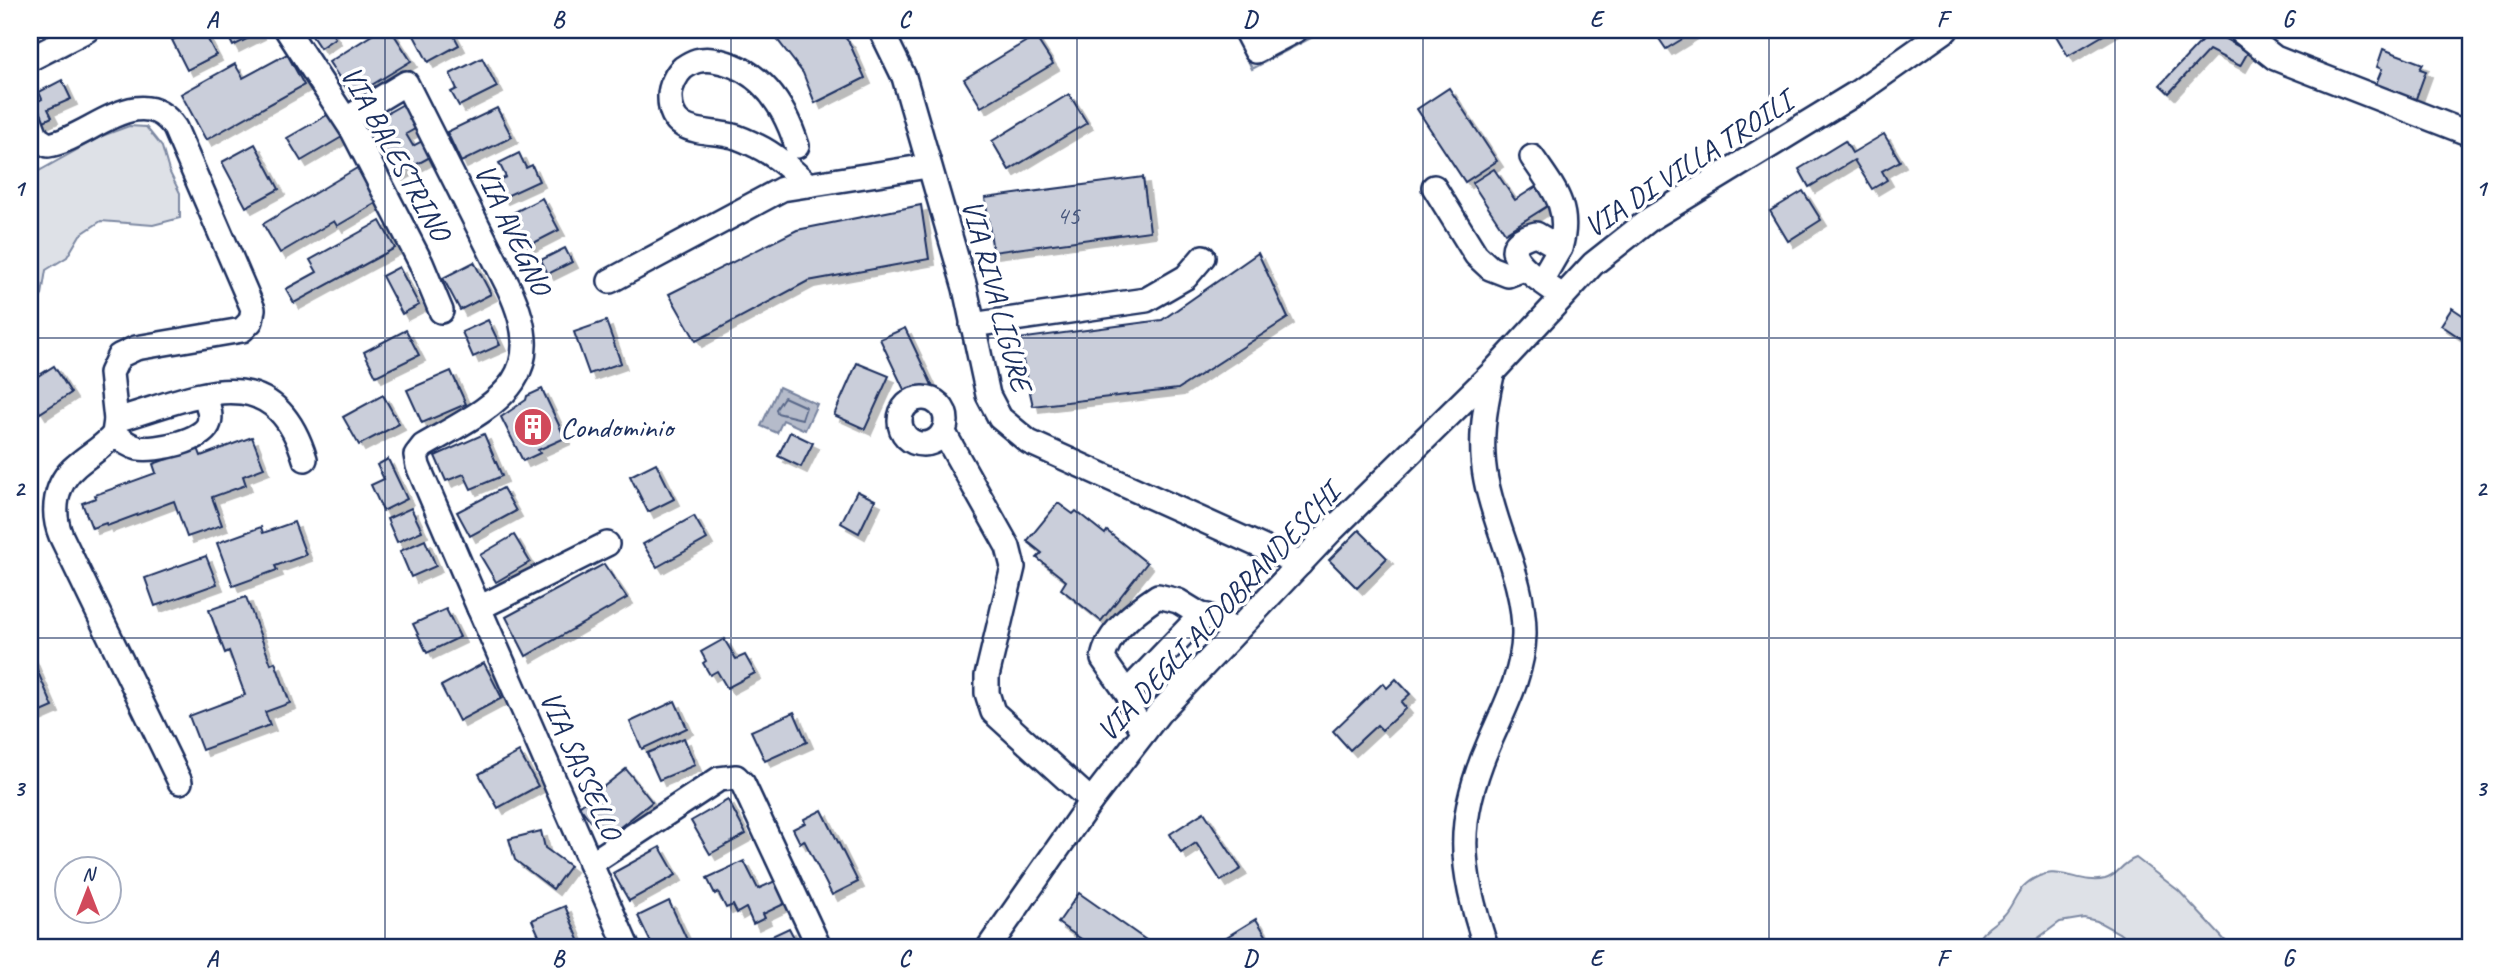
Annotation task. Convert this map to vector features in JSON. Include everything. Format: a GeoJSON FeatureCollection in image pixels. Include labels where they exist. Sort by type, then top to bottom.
{"type":"FeatureCollection","features":[{"type":"Feature","properties":{"kind":"street"},"geometry":{"type":"LineString","coordinates":[[30,59],[88,30]]}},
{"type":"Feature","properties":{"kind":"street","name":"VIA BALESTRINO"},"geometry":{"type":"LineString","coordinates":[[287,30],[346,119],[421,262],[441,311]]}},
{"type":"Feature","properties":{"kind":"street","name":"VIA RIVA LIGURE"},"geometry":{"type":"LineString","coordinates":[[881,30],[904,77],[965,288],[988,395],[1000,418],[1029,442],[1300,564]]}},
{"type":"Feature","properties":{"kind":"street"},"geometry":{"type":"LineString","coordinates":[[1245,30],[1256,51],[1296,30]]}},
{"type":"Feature","properties":{"kind":"street","name":"VIA DI VILLA TROILI"},"geometry":{"type":"LineString","coordinates":[[1492,373],[1593,264],[1650,219],[1858,92],[1946,30]]}},
{"type":"Feature","properties":{"kind":"street"},"geometry":{"type":"LineString","coordinates":[[2239,30],[2269,53],[2290,64],[2470,134]]}},
{"type":"Feature","properties":{"kind":"street"},"geometry":{"type":"LineString","coordinates":[[797,146],[789,121],[770,93],[744,69],[706,59],[692,61],[678,72],[670,92],[671,108],[680,124],[694,131],[731,135],[761,148],[808,185]]}},
{"type":"Feature","properties":{"kind":"street","name":"VIA AVEGNO"},"geometry":{"type":"LineString","coordinates":[[346,119],[406,83],[509,288],[520,316],[523,354],[518,372],[509,388],[484,411],[423,446],[416,458],[479,608]]}},
{"type":"Feature","properties":{"kind":"street"},"geometry":{"type":"LineString","coordinates":[[30,120],[37,138],[48,145],[136,108],[153,110],[168,119],[175,128],[253,309],[251,321],[242,330],[136,348],[120,356],[111,373],[115,427],[109,440],[73,468],[66,477],[55,505],[57,526],[180,782]]}},
{"type":"Feature","properties":{"kind":"street"},"geometry":{"type":"LineString","coordinates":[[1434,187],[1476,255],[1490,268],[1508,275],[1533,274],[1560,248],[1564,214],[1558,195],[1532,157]]}},
{"type":"Feature","properties":{"kind":"street"},"geometry":{"type":"LineString","coordinates":[[610,281],[782,189],[928,166]]}},
{"type":"Feature","properties":{"kind":"street"},"geometry":{"type":"LineString","coordinates":[[1560,248],[1536,233],[1526,236],[1515,250],[1516,260],[1562,296]]}},
{"type":"Feature","properties":{"kind":"street"},"geometry":{"type":"LineString","coordinates":[[972,325],[1146,300],[1186,277],[1203,257]]}},
{"type":"Feature","properties":{"kind":"street"},"geometry":{"type":"LineString","coordinates":[[1486,947],[1466,873],[1466,809],[1478,768],[1518,674],[1524,636],[1518,587],[1486,481],[1483,462],[1483,422],[1492,373]]}},
{"type":"Feature","properties":{"kind":"street","name":"VIA DEGLI ALDOBRANDESCHI"},"geometry":{"type":"LineString","coordinates":[[989,947],[1091,801],[1158,713],[1300,564],[1492,373]]}},
{"type":"Feature","properties":{"kind":"street"},"geometry":{"type":"LineString","coordinates":[[115,427],[205,395],[242,392],[264,397],[272,402],[293,426],[305,459]]}},
{"type":"Feature","properties":{"kind":"street"},"geometry":{"type":"LineString","coordinates":[[115,427],[135,447],[154,449],[202,434],[210,418],[205,395]]}},
{"type":"Feature","properties":{"kind":"street"},"geometry":{"type":"LineString","coordinates":[[944,433],[1008,547],[1013,567],[987,676],[986,693],[993,712],[1091,801]]}},
{"type":"Feature","properties":{"kind":"street"},"geometry":{"type":"LineString","coordinates":[[479,608],[607,544]]}},
{"type":"Feature","properties":{"kind":"street"},"geometry":{"type":"LineString","coordinates":[[1129,696],[1103,659],[1104,650],[1121,625],[1158,596],[1178,601],[1237,631]]}},
{"type":"Feature","properties":{"kind":"street","name":"VIA SASSELLO"},"geometry":{"type":"LineString","coordinates":[[479,608],[627,947]]}},
{"type":"Feature","properties":{"kind":"street"},"geometry":{"type":"LineString","coordinates":[[1144,732],[1128,705],[1129,696],[1135,684],[1201,615]]}},
{"type":"Feature","properties":{"kind":"street"},"geometry":{"type":"LineString","coordinates":[[590,864],[719,779],[736,777],[743,783],[819,947]]}},
{"type":"Feature","properties":{"kind":"shaded area"},"geometry":{"type":"Polygon","coordinates":[[[1234,30],[1326,30],[1252,69],[1234,30]]]}},
{"type":"Feature","properties":{"kind":"shaded area"},"geometry":{"type":"Polygon","coordinates":[[[129,126],[146,127],[162,147],[169,171],[180,193],[180,218],[153,225],[101,221],[80,235],[67,257],[46,270],[42,295],[30,317],[30,176],[102,136],[129,126]]]}},
{"type":"Feature","properties":{"kind":"shaded area"},"geometry":{"type":"Polygon","coordinates":[[[2136,858],[2179,891],[2231,947],[2136,947],[2119,933],[2097,921],[2084,918],[2060,922],[2026,947],[1976,947],[1979,937],[2004,915],[2022,888],[2037,877],[2057,873],[2085,879],[2105,879],[2136,858]]]}},
{"type":"Feature","properties":{"kind":"water"},"geometry":{"type":"Polygon","coordinates":[[[779,387],[817,404],[805,430],[783,420],[777,433],[761,426],[779,387]]]}},
{"type":"Feature","properties":{"kind":"building"},"geometry":{"type":"Polygon","coordinates":[[[193,30],[203,30],[216,55],[187,70],[172,40],[193,30]]]}},
{"type":"Feature","properties":{"kind":"building"},"geometry":{"type":"Polygon","coordinates":[[[225,30],[258,30],[259,33],[233,46],[225,30]]]}},
{"type":"Feature","properties":{"kind":"building"},"geometry":{"type":"Polygon","coordinates":[[[308,30],[330,30],[335,38],[320,48],[308,30]]]}},
{"type":"Feature","properties":{"kind":"building"},"geometry":{"type":"Polygon","coordinates":[[[380,30],[391,30],[411,61],[352,97],[329,62],[380,30]]]}},
{"type":"Feature","properties":{"kind":"building"},"geometry":{"type":"Polygon","coordinates":[[[411,30],[451,30],[459,45],[428,62],[411,30]]]}},
{"type":"Feature","properties":{"kind":"building"},"geometry":{"type":"Polygon","coordinates":[[[767,30],[839,30],[849,42],[865,78],[815,103],[803,73],[767,30]]]}},
{"type":"Feature","properties":{"kind":"building"},"geometry":{"type":"Polygon","coordinates":[[[1653,30],[1697,30],[1666,49],[1653,30]]]}},
{"type":"Feature","properties":{"kind":"building"},"geometry":{"type":"Polygon","coordinates":[[[2062,30],[2112,30],[2068,56],[2055,34],[2062,30]]]}},
{"type":"Feature","properties":{"kind":"building"},"geometry":{"type":"Polygon","coordinates":[[[2211,31],[2248,52],[2240,66],[2209,50],[2169,93],[2160,85],[2211,31]]]}},
{"type":"Feature","properties":{"kind":"building"},"geometry":{"type":"Polygon","coordinates":[[[1035,36],[1053,64],[981,107],[964,79],[1035,36]]]}},
{"type":"Feature","properties":{"kind":"building"},"geometry":{"type":"Polygon","coordinates":[[[2383,49],[2423,64],[2420,69],[2426,71],[2414,104],[2374,89],[2382,69],[2377,67],[2383,49]]]}},
{"type":"Feature","properties":{"kind":"building"},"geometry":{"type":"Polygon","coordinates":[[[287,54],[304,85],[206,140],[181,94],[235,64],[243,78],[287,54]]]}},
{"type":"Feature","properties":{"kind":"building"},"geometry":{"type":"Polygon","coordinates":[[[482,58],[497,87],[459,106],[451,92],[457,89],[450,74],[482,58]]]}},
{"type":"Feature","properties":{"kind":"building"},"geometry":{"type":"Polygon","coordinates":[[[62,80],[71,99],[48,109],[52,117],[42,122],[33,104],[42,99],[39,92],[62,80]]]}},
{"type":"Feature","properties":{"kind":"building"},"geometry":{"type":"Polygon","coordinates":[[[1449,88],[1497,161],[1465,182],[1417,109],[1449,88]]]}},
{"type":"Feature","properties":{"kind":"building"},"geometry":{"type":"Polygon","coordinates":[[[1069,94],[1087,123],[1009,170],[992,141],[1069,94]]]}},
{"type":"Feature","properties":{"kind":"building"},"geometry":{"type":"Polygon","coordinates":[[[407,102],[420,126],[406,134],[413,146],[424,140],[432,156],[397,175],[368,124],[407,102]]]}},
{"type":"Feature","properties":{"kind":"building"},"geometry":{"type":"Polygon","coordinates":[[[497,108],[512,137],[461,162],[447,132],[497,108]]]}},
{"type":"Feature","properties":{"kind":"building"},"geometry":{"type":"Polygon","coordinates":[[[329,114],[342,137],[301,161],[287,138],[329,114]]]}},
{"type":"Feature","properties":{"kind":"building"},"geometry":{"type":"Polygon","coordinates":[[[1884,134],[1900,161],[1882,171],[1887,180],[1872,189],[1854,160],[1809,187],[1799,169],[1845,141],[1852,153],[1884,134]]]}},
{"type":"Feature","properties":{"kind":"building"},"geometry":{"type":"Polygon","coordinates":[[[255,144],[279,189],[246,207],[222,162],[255,144]]]}},
{"type":"Feature","properties":{"kind":"building"},"geometry":{"type":"Polygon","coordinates":[[[519,153],[526,168],[532,165],[539,181],[502,198],[494,182],[506,177],[499,163],[519,153]]]}},
{"type":"Feature","properties":{"kind":"building"},"geometry":{"type":"Polygon","coordinates":[[[357,168],[378,202],[337,226],[334,221],[280,253],[263,224],[357,168]]]}},
{"type":"Feature","properties":{"kind":"building"},"geometry":{"type":"Polygon","coordinates":[[[1494,169],[1515,200],[1537,186],[1549,205],[1505,233],[1472,183],[1494,169]]]}},
{"type":"Feature","properties":{"kind":"building"},"geometry":{"type":"Polygon","coordinates":[[[1143,177],[1150,231],[993,252],[985,198],[1143,177]]]}},
{"type":"Feature","properties":{"kind":"building"},"geometry":{"type":"Polygon","coordinates":[[[1803,191],[1821,220],[1788,241],[1770,211],[1803,191]]]}},
{"type":"Feature","properties":{"kind":"building"},"geometry":{"type":"Polygon","coordinates":[[[542,198],[559,230],[528,246],[511,214],[542,198]]]}},
{"type":"Feature","properties":{"kind":"building"},"geometry":{"type":"Polygon","coordinates":[[[921,205],[929,259],[808,281],[696,341],[669,294],[797,230],[921,205]]]}},
{"type":"Feature","properties":{"kind":"building"},"geometry":{"type":"Polygon","coordinates":[[[380,221],[395,248],[294,303],[286,289],[317,272],[310,260],[380,221]]]}},
{"type":"Feature","properties":{"kind":"building"},"geometry":{"type":"Polygon","coordinates":[[[565,248],[572,262],[548,274],[541,260],[565,248]]]}},
{"type":"Feature","properties":{"kind":"building"},"geometry":{"type":"Polygon","coordinates":[[[1258,253],[1288,318],[1178,389],[1033,406],[1018,339],[1162,320],[1258,253]]]}},
{"type":"Feature","properties":{"kind":"building"},"geometry":{"type":"Polygon","coordinates":[[[474,262],[491,294],[460,310],[443,278],[474,262]]]}},
{"type":"Feature","properties":{"kind":"building"},"geometry":{"type":"Polygon","coordinates":[[[399,267],[419,305],[402,314],[382,276],[399,267]]]}},
{"type":"Feature","properties":{"kind":"building"},"geometry":{"type":"Polygon","coordinates":[[[2452,308],[2470,320],[2470,332],[2465,341],[2441,325],[2452,308]]]}},
{"type":"Feature","properties":{"kind":"building"},"geometry":{"type":"Polygon","coordinates":[[[488,320],[500,345],[473,357],[462,332],[488,320]]]}},
{"type":"Feature","properties":{"kind":"building"},"geometry":{"type":"Polygon","coordinates":[[[606,321],[621,363],[589,374],[574,332],[606,321]]]}},
{"type":"Feature","properties":{"kind":"building"},"geometry":{"type":"Polygon","coordinates":[[[905,328],[932,385],[907,396],[880,339],[905,328]]]}},
{"type":"Feature","properties":{"kind":"building"},"geometry":{"type":"Polygon","coordinates":[[[406,330],[419,355],[376,376],[364,352],[406,330]]]}},
{"type":"Feature","properties":{"kind":"building"},"geometry":{"type":"Polygon","coordinates":[[[857,363],[889,376],[865,429],[834,415],[857,363]]]}},
{"type":"Feature","properties":{"kind":"building"},"geometry":{"type":"Polygon","coordinates":[[[54,366],[71,393],[40,413],[30,397],[30,381],[54,366]]]}},
{"type":"Feature","properties":{"kind":"building"},"geometry":{"type":"Polygon","coordinates":[[[451,371],[466,404],[422,423],[407,390],[451,371]]]}},
{"type":"Feature","properties":{"kind":"building","name":"Condominio"},"geometry":{"type":"Polygon","coordinates":[[[542,389],[565,438],[538,450],[540,453],[523,461],[501,417],[526,400],[527,396],[542,389]]]}},
{"type":"Feature","properties":{"kind":"building"},"geometry":{"type":"Polygon","coordinates":[[[383,395],[399,424],[359,445],[343,417],[383,395]]]}},
{"type":"Feature","properties":{"kind":"building"},"geometry":{"type":"Polygon","coordinates":[[[790,432],[813,443],[801,467],[778,456],[790,432]]]}},
{"type":"Feature","properties":{"kind":"building"},"geometry":{"type":"Polygon","coordinates":[[[484,434],[502,476],[471,489],[464,474],[446,481],[435,456],[484,434]]]}},
{"type":"Feature","properties":{"kind":"building"},"geometry":{"type":"Polygon","coordinates":[[[252,437],[264,468],[243,476],[246,485],[212,497],[222,525],[187,537],[174,501],[107,526],[106,523],[92,528],[82,503],[96,498],[95,495],[156,473],[153,464],[198,448],[201,456],[252,437]]]}},
{"type":"Feature","properties":{"kind":"building"},"geometry":{"type":"Polygon","coordinates":[[[388,459],[407,499],[383,511],[371,485],[384,479],[377,465],[388,459]]]}},
{"type":"Feature","properties":{"kind":"building"},"geometry":{"type":"Polygon","coordinates":[[[656,463],[674,499],[648,512],[630,476],[656,463]]]}},
{"type":"Feature","properties":{"kind":"building"},"geometry":{"type":"Polygon","coordinates":[[[503,488],[516,511],[470,536],[457,512],[503,488]]]}},
{"type":"Feature","properties":{"kind":"building"},"geometry":{"type":"Polygon","coordinates":[[[857,491],[875,500],[859,533],[841,523],[857,491]]]}},
{"type":"Feature","properties":{"kind":"building"},"geometry":{"type":"Polygon","coordinates":[[[1058,503],[1073,514],[1076,511],[1105,534],[1107,531],[1147,563],[1101,621],[1061,589],[1066,581],[1037,558],[1042,553],[1027,541],[1058,503]]]}},
{"type":"Feature","properties":{"kind":"building"},"geometry":{"type":"Polygon","coordinates":[[[411,508],[422,531],[397,542],[387,519],[411,508]]]}},
{"type":"Feature","properties":{"kind":"building"},"geometry":{"type":"Polygon","coordinates":[[[694,516],[707,539],[657,567],[643,544],[694,516]]]}},
{"type":"Feature","properties":{"kind":"building"},"geometry":{"type":"Polygon","coordinates":[[[294,522],[306,555],[275,566],[277,570],[233,586],[217,543],[261,527],[263,533],[294,522]]]}},
{"type":"Feature","properties":{"kind":"building"},"geometry":{"type":"Polygon","coordinates":[[[1359,530],[1387,558],[1357,588],[1329,560],[1359,530]]]}},
{"type":"Feature","properties":{"kind":"building"},"geometry":{"type":"Polygon","coordinates":[[[514,535],[530,562],[496,582],[480,555],[514,535]]]}},
{"type":"Feature","properties":{"kind":"building"},"geometry":{"type":"Polygon","coordinates":[[[425,540],[436,566],[411,577],[400,551],[425,540]]]}},
{"type":"Feature","properties":{"kind":"building"},"geometry":{"type":"Polygon","coordinates":[[[206,556],[217,584],[155,606],[145,578],[206,556]]]}},
{"type":"Feature","properties":{"kind":"building"},"geometry":{"type":"Polygon","coordinates":[[[604,564],[627,598],[526,656],[506,617],[604,564]]]}},
{"type":"Feature","properties":{"kind":"building"},"geometry":{"type":"Polygon","coordinates":[[[246,597],[271,664],[275,662],[290,703],[265,712],[270,725],[202,750],[189,716],[245,695],[229,651],[225,653],[209,610],[246,597]]]}},
{"type":"Feature","properties":{"kind":"building"},"geometry":{"type":"Polygon","coordinates":[[[446,609],[460,637],[427,653],[413,624],[446,609]]]}},
{"type":"Feature","properties":{"kind":"building"},"geometry":{"type":"Polygon","coordinates":[[[724,639],[736,659],[745,655],[755,673],[727,688],[717,671],[710,675],[703,663],[706,661],[701,652],[724,639]]]}},
{"type":"Feature","properties":{"kind":"building"},"geometry":{"type":"Polygon","coordinates":[[[30,654],[53,707],[30,717],[30,654]]]}},
{"type":"Feature","properties":{"kind":"building"},"geometry":{"type":"Polygon","coordinates":[[[484,663],[502,698],[459,721],[441,686],[484,663]]]}},
{"type":"Feature","properties":{"kind":"building"},"geometry":{"type":"Polygon","coordinates":[[[1396,679],[1410,694],[1401,702],[1406,708],[1382,730],[1377,725],[1350,750],[1333,731],[1383,683],[1387,688],[1396,679]]]}},
{"type":"Feature","properties":{"kind":"building"},"geometry":{"type":"Polygon","coordinates":[[[675,701],[687,728],[642,749],[630,722],[675,701]]]}},
{"type":"Feature","properties":{"kind":"building"},"geometry":{"type":"Polygon","coordinates":[[[794,712],[807,742],[765,761],[751,731],[794,712]]]}},
{"type":"Feature","properties":{"kind":"building"},"geometry":{"type":"Polygon","coordinates":[[[684,738],[695,765],[659,780],[647,753],[684,738]]]}},
{"type":"Feature","properties":{"kind":"building"},"geometry":{"type":"Polygon","coordinates":[[[519,752],[538,786],[498,808],[479,774],[519,752]]]}},
{"type":"Feature","properties":{"kind":"building"},"geometry":{"type":"Polygon","coordinates":[[[626,769],[652,802],[605,839],[579,806],[626,769]]]}},
{"type":"Feature","properties":{"kind":"building"},"geometry":{"type":"Polygon","coordinates":[[[728,800],[746,834],[710,854],[691,821],[728,800]]]}},
{"type":"Feature","properties":{"kind":"building"},"geometry":{"type":"Polygon","coordinates":[[[822,810],[858,882],[832,895],[804,840],[800,843],[793,829],[805,823],[804,819],[822,810]]]}},
{"type":"Feature","properties":{"kind":"building"},"geometry":{"type":"Polygon","coordinates":[[[1204,812],[1241,869],[1221,881],[1196,843],[1181,853],[1170,834],[1204,812]]]}},
{"type":"Feature","properties":{"kind":"building"},"geometry":{"type":"Polygon","coordinates":[[[541,831],[545,848],[570,866],[553,889],[515,860],[509,839],[541,831]]]}},
{"type":"Feature","properties":{"kind":"building"},"geometry":{"type":"Polygon","coordinates":[[[660,847],[676,875],[629,901],[613,873],[660,847]]]}},
{"type":"Feature","properties":{"kind":"building"},"geometry":{"type":"Polygon","coordinates":[[[744,861],[758,889],[775,881],[786,903],[763,914],[765,918],[753,924],[746,908],[737,913],[733,905],[726,908],[707,878],[744,861]]]}},
{"type":"Feature","properties":{"kind":"building"},"geometry":{"type":"Polygon","coordinates":[[[1079,893],[1156,947],[1093,947],[1058,923],[1079,893]]]}},
{"type":"Feature","properties":{"kind":"building"},"geometry":{"type":"Polygon","coordinates":[[[669,901],[688,942],[676,947],[653,947],[638,916],[669,901]]]}},
{"type":"Feature","properties":{"kind":"building"},"geometry":{"type":"Polygon","coordinates":[[[565,906],[582,947],[544,947],[532,920],[565,906]]]}},
{"type":"Feature","properties":{"kind":"building"},"geometry":{"type":"Polygon","coordinates":[[[1256,919],[1273,947],[1224,947],[1220,941],[1256,919]]]}},
{"type":"Feature","properties":{"kind":"building"},"geometry":{"type":"Polygon","coordinates":[[[789,928],[799,947],[761,947],[759,942],[789,928]]]}},
{"type":"Feature","properties":{"kind":"place","name":"Condominio"},"geometry":{"type":"Point","coordinates":[533,427]}}]}
